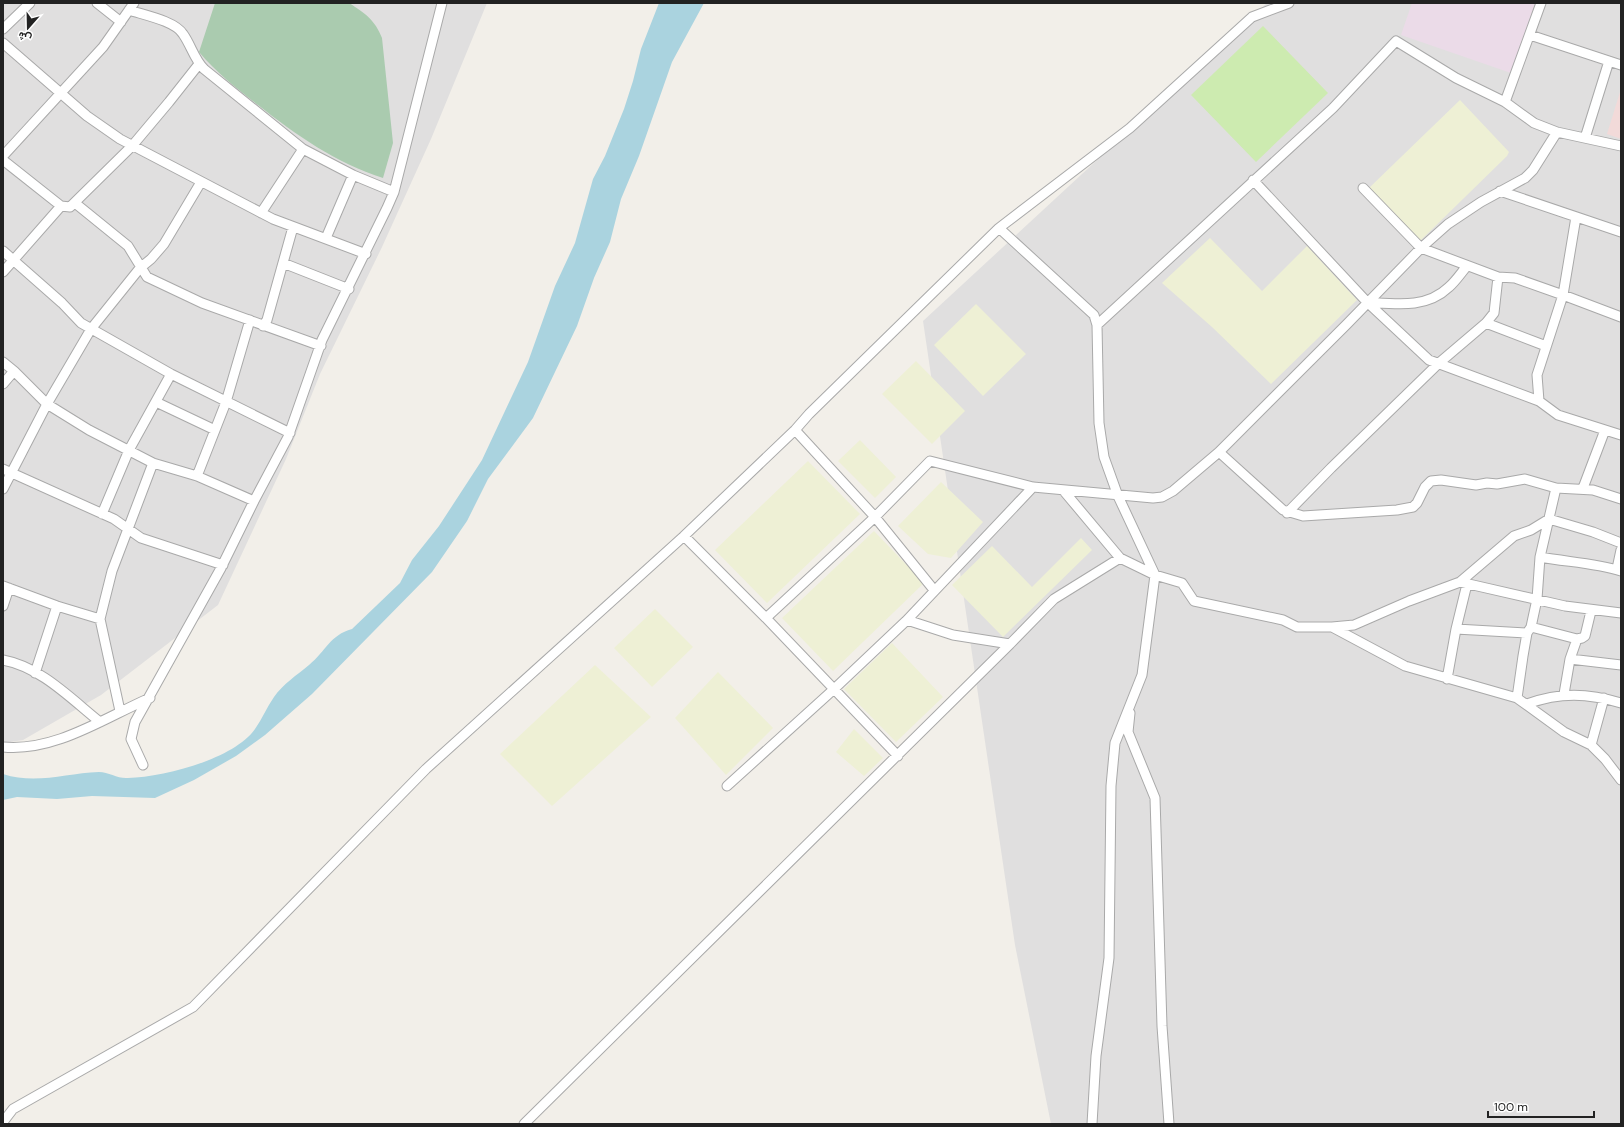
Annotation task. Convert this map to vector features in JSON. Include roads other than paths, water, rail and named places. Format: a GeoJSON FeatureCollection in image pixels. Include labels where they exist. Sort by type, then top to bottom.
{"type":"FeatureCollection","features":[{"type":"Feature","properties":{"kind":"street"},"geometry":{"type":"LineString","coordinates":[[3,29],[30,3]]}},
{"type":"Feature","properties":{"kind":"street"},"geometry":{"type":"LineString","coordinates":[[97,3],[121,22]]}},
{"type":"Feature","properties":{"kind":"street"},"geometry":{"type":"LineString","coordinates":[[143,765],[131,740],[135,722],[150,698],[223,565],[254,501],[290,433],[322,340],[366,254],[394,192],[442,3]]}},
{"type":"Feature","properties":{"kind":"street"},"geometry":{"type":"LineString","coordinates":[[3,1122],[14,1109],[193,1007],[426,769],[684,536],[795,430],[815,408],[999,228],[1152,109],[1252,18],[1288,3]]}},
{"type":"Feature","properties":{"kind":"street"},"geometry":{"type":"LineString","coordinates":[[1505,102],[1541,3]]}},
{"type":"Feature","properties":{"kind":"street"},"geometry":{"type":"LineString","coordinates":[[3,156],[103,47],[132,7],[176,26],[183,33],[199,64],[303,149],[353,175],[394,192]]}},
{"type":"Feature","properties":{"kind":"street"},"geometry":{"type":"LineString","coordinates":[[1530,35],[1621,65]]}},
{"type":"Feature","properties":{"kind":"street"},"geometry":{"type":"LineString","coordinates":[[1097,325],[1333,108],[1396,41],[1456,78],[1505,102],[1534,123],[1557,132],[1621,146]]}},
{"type":"Feature","properties":{"kind":"street"},"geometry":{"type":"LineString","coordinates":[[3,43],[86,116],[132,146],[261,213],[366,254]]}},
{"type":"Feature","properties":{"kind":"street"},"geometry":{"type":"LineString","coordinates":[[1586,138],[1609,61]]}},
{"type":"Feature","properties":{"kind":"street"},"geometry":{"type":"LineString","coordinates":[[3,160],[61,206],[70,207],[132,146],[170,102],[199,64]]}},
{"type":"Feature","properties":{"kind":"street"},"geometry":{"type":"LineString","coordinates":[[766,618],[875,517],[930,461],[1033,488],[1118,496],[1162,497],[1173,491],[1219,452],[1421,248],[1448,224],[1500,190],[1518,182],[1533,170],[1557,132]]}},
{"type":"Feature","properties":{"kind":"street"},"geometry":{"type":"LineString","coordinates":[[261,213],[303,149]]}},
{"type":"Feature","properties":{"kind":"street"},"geometry":{"type":"LineString","coordinates":[[326,238],[353,175]]}},
{"type":"Feature","properties":{"kind":"street"},"geometry":{"type":"LineString","coordinates":[[1253,180],[1367,302],[1429,360],[1539,401],[1558,415],[1621,435]]}},
{"type":"Feature","properties":{"kind":"street"},"geometry":{"type":"LineString","coordinates":[[3,489],[7,472],[91,329],[140,268],[151,259],[164,244],[200,182]]}},
{"type":"Feature","properties":{"kind":"street"},"geometry":{"type":"LineString","coordinates":[[1363,188],[1421,248],[1498,277],[1515,278],[1621,317]]}},
{"type":"Feature","properties":{"kind":"street"},"geometry":{"type":"LineString","coordinates":[[1500,190],[1621,232]]}},
{"type":"Feature","properties":{"kind":"street"},"geometry":{"type":"LineString","coordinates":[[75,203],[128,246],[147,278],[202,303],[321,346]]}},
{"type":"Feature","properties":{"kind":"street"},"geometry":{"type":"LineString","coordinates":[[3,272],[61,206]]}},
{"type":"Feature","properties":{"kind":"street"},"geometry":{"type":"LineString","coordinates":[[1539,401],[1537,375],[1564,295],[1576,217]]}},
{"type":"Feature","properties":{"kind":"street"},"geometry":{"type":"LineString","coordinates":[[263,326],[267,320],[293,226]]}},
{"type":"Feature","properties":{"kind":"street"},"geometry":{"type":"LineString","coordinates":[[999,228],[1094,315],[1097,325],[1099,422],[1104,457],[1118,496],[1155,575],[1142,675],[1115,743],[1111,786],[1108,958],[1096,1056],[1092,1124]]}},
{"type":"Feature","properties":{"kind":"street"},"geometry":{"type":"LineString","coordinates":[[3,251],[62,303],[76,319],[91,329],[171,374],[290,433]]}},
{"type":"Feature","properties":{"kind":"street"},"geometry":{"type":"LineString","coordinates":[[283,262],[349,288]]}},
{"type":"Feature","properties":{"kind":"street"},"geometry":{"type":"LineString","coordinates":[[1367,302],[1409,305],[1432,299],[1449,287],[1467,266]]}},
{"type":"Feature","properties":{"kind":"street"},"geometry":{"type":"LineString","coordinates":[[1287,513],[1439,363],[1486,323],[1494,313],[1498,277]]}},
{"type":"Feature","properties":{"kind":"street"},"geometry":{"type":"LineString","coordinates":[[197,476],[226,402],[250,320]]}},
{"type":"Feature","properties":{"kind":"street"},"geometry":{"type":"LineString","coordinates":[[1486,323],[1546,346]]}},
{"type":"Feature","properties":{"kind":"street"},"geometry":{"type":"LineString","coordinates":[[3,362],[14,370],[47,404],[89,430],[153,463],[197,476],[254,501]]}},
{"type":"Feature","properties":{"kind":"street"},"geometry":{"type":"LineString","coordinates":[[3,384],[14,370]]}},
{"type":"Feature","properties":{"kind":"street"},"geometry":{"type":"LineString","coordinates":[[102,514],[129,450],[171,374]]}},
{"type":"Feature","properties":{"kind":"street"},"geometry":{"type":"LineString","coordinates":[[156,402],[215,430]]}},
{"type":"Feature","properties":{"kind":"street"},"geometry":{"type":"LineString","coordinates":[[795,430],[875,517],[934,590]]}},
{"type":"Feature","properties":{"kind":"street"},"geometry":{"type":"LineString","coordinates":[[1583,488],[1605,430]]}},
{"type":"Feature","properties":{"kind":"street"},"geometry":{"type":"LineString","coordinates":[[1219,452],[1287,513],[1303,516],[1407,508],[1417,503],[1423,490],[1431,481],[1440,480],[1476,484],[1497,484],[1525,479],[1556,488],[1583,488],[1621,499]]}},
{"type":"Feature","properties":{"kind":"street"},"geometry":{"type":"LineString","coordinates":[[120,710],[100,625],[100,619],[112,571],[153,463]]}},
{"type":"Feature","properties":{"kind":"street"},"geometry":{"type":"LineString","coordinates":[[7,472],[102,514],[141,538],[223,565]]}},
{"type":"Feature","properties":{"kind":"street"},"geometry":{"type":"LineString","coordinates":[[727,786],[833,690],[907,620],[1033,488]]}},
{"type":"Feature","properties":{"kind":"street"},"geometry":{"type":"LineString","coordinates":[[1517,698],[1536,599],[1540,557],[1556,488]]}},
{"type":"Feature","properties":{"kind":"street"},"geometry":{"type":"LineString","coordinates":[[1063,490],[1120,558],[1155,575],[1182,583],[1194,601],[1283,620],[1297,627],[1332,627],[1354,625],[1409,601],[1464,583],[1514,536],[1531,530],[1549,519],[1593,532],[1621,543]]}},
{"type":"Feature","properties":{"kind":"street"},"geometry":{"type":"LineString","coordinates":[[684,536],[766,618],[833,690],[898,756]]}},
{"type":"Feature","properties":{"kind":"street"},"geometry":{"type":"LineString","coordinates":[[1621,550],[1618,564],[1621,571]]}},
{"type":"Feature","properties":{"kind":"street"},"geometry":{"type":"LineString","coordinates":[[1540,557],[1573,563],[1596,564],[1621,571]]}},
{"type":"Feature","properties":{"kind":"street"},"geometry":{"type":"LineString","coordinates":[[524,1124],[898,756],[1054,599],[1120,558]]}},
{"type":"Feature","properties":{"kind":"street"},"geometry":{"type":"LineString","coordinates":[[1464,583],[1591,611],[1621,613]]}},
{"type":"Feature","properties":{"kind":"street"},"geometry":{"type":"LineString","coordinates":[[1447,679],[1464,583]]}},
{"type":"Feature","properties":{"kind":"street"},"geometry":{"type":"LineString","coordinates":[[3,606],[6,587],[57,606],[100,619]]}},
{"type":"Feature","properties":{"kind":"street"},"geometry":{"type":"LineString","coordinates":[[35,673],[57,606]]}},
{"type":"Feature","properties":{"kind":"street"},"geometry":{"type":"LineString","coordinates":[[1456,629],[1529,630],[1577,640],[1585,636],[1591,611]]}},
{"type":"Feature","properties":{"kind":"street"},"geometry":{"type":"LineString","coordinates":[[907,620],[952,635],[1010,644]]}},
{"type":"Feature","properties":{"kind":"street"},"geometry":{"type":"LineString","coordinates":[[1332,627],[1405,666],[1517,698],[1564,732],[1591,745],[1605,759],[1621,780]]}},
{"type":"Feature","properties":{"kind":"street"},"geometry":{"type":"LineString","coordinates":[[1564,694],[1570,659],[1577,640]]}},
{"type":"Feature","properties":{"kind":"street"},"geometry":{"type":"LineString","coordinates":[[1570,659],[1621,665]]}},
{"type":"Feature","properties":{"kind":"street"},"geometry":{"type":"LineString","coordinates":[[3,660],[19,664],[46,679],[100,722]]}},
{"type":"Feature","properties":{"kind":"street"},"geometry":{"type":"LineString","coordinates":[[1527,704],[1564,694],[1604,698],[1621,703]]}},
{"type":"Feature","properties":{"kind":"street"},"geometry":{"type":"LineString","coordinates":[[3,747],[41,744],[76,733],[100,722],[120,710],[150,698]]}},
{"type":"Feature","properties":{"kind":"street"},"geometry":{"type":"LineString","coordinates":[[1591,745],[1604,698]]}},
{"type":"Feature","properties":{"kind":"street"},"geometry":{"type":"LineString","coordinates":[[1131,702],[1128,732],[1155,798],[1162,1026],[1169,1124]]}},
{"type":"Feature","properties":{"kind":"water"},"geometry":{"type":"Polygon","coordinates":[[[659,3],[704,3],[672,62],[639,156],[621,199],[610,242],[594,278],[577,326],[533,418],[488,479],[467,521],[432,572],[312,694],[265,735],[236,756],[194,780],[155,798],[92,796],[57,799],[17,797],[3,800],[3,774],[27,778],[51,778],[99,772],[124,778],[143,777],[178,770],[197,764],[231,749],[245,740],[255,729],[271,701],[290,680],[315,660],[333,639],[338,635],[352,629],[400,583],[412,560],[439,526],[482,460],[528,362],[555,286],[575,243],[593,179],[605,156],[624,109],[641,49],[659,3]]]}}]}
